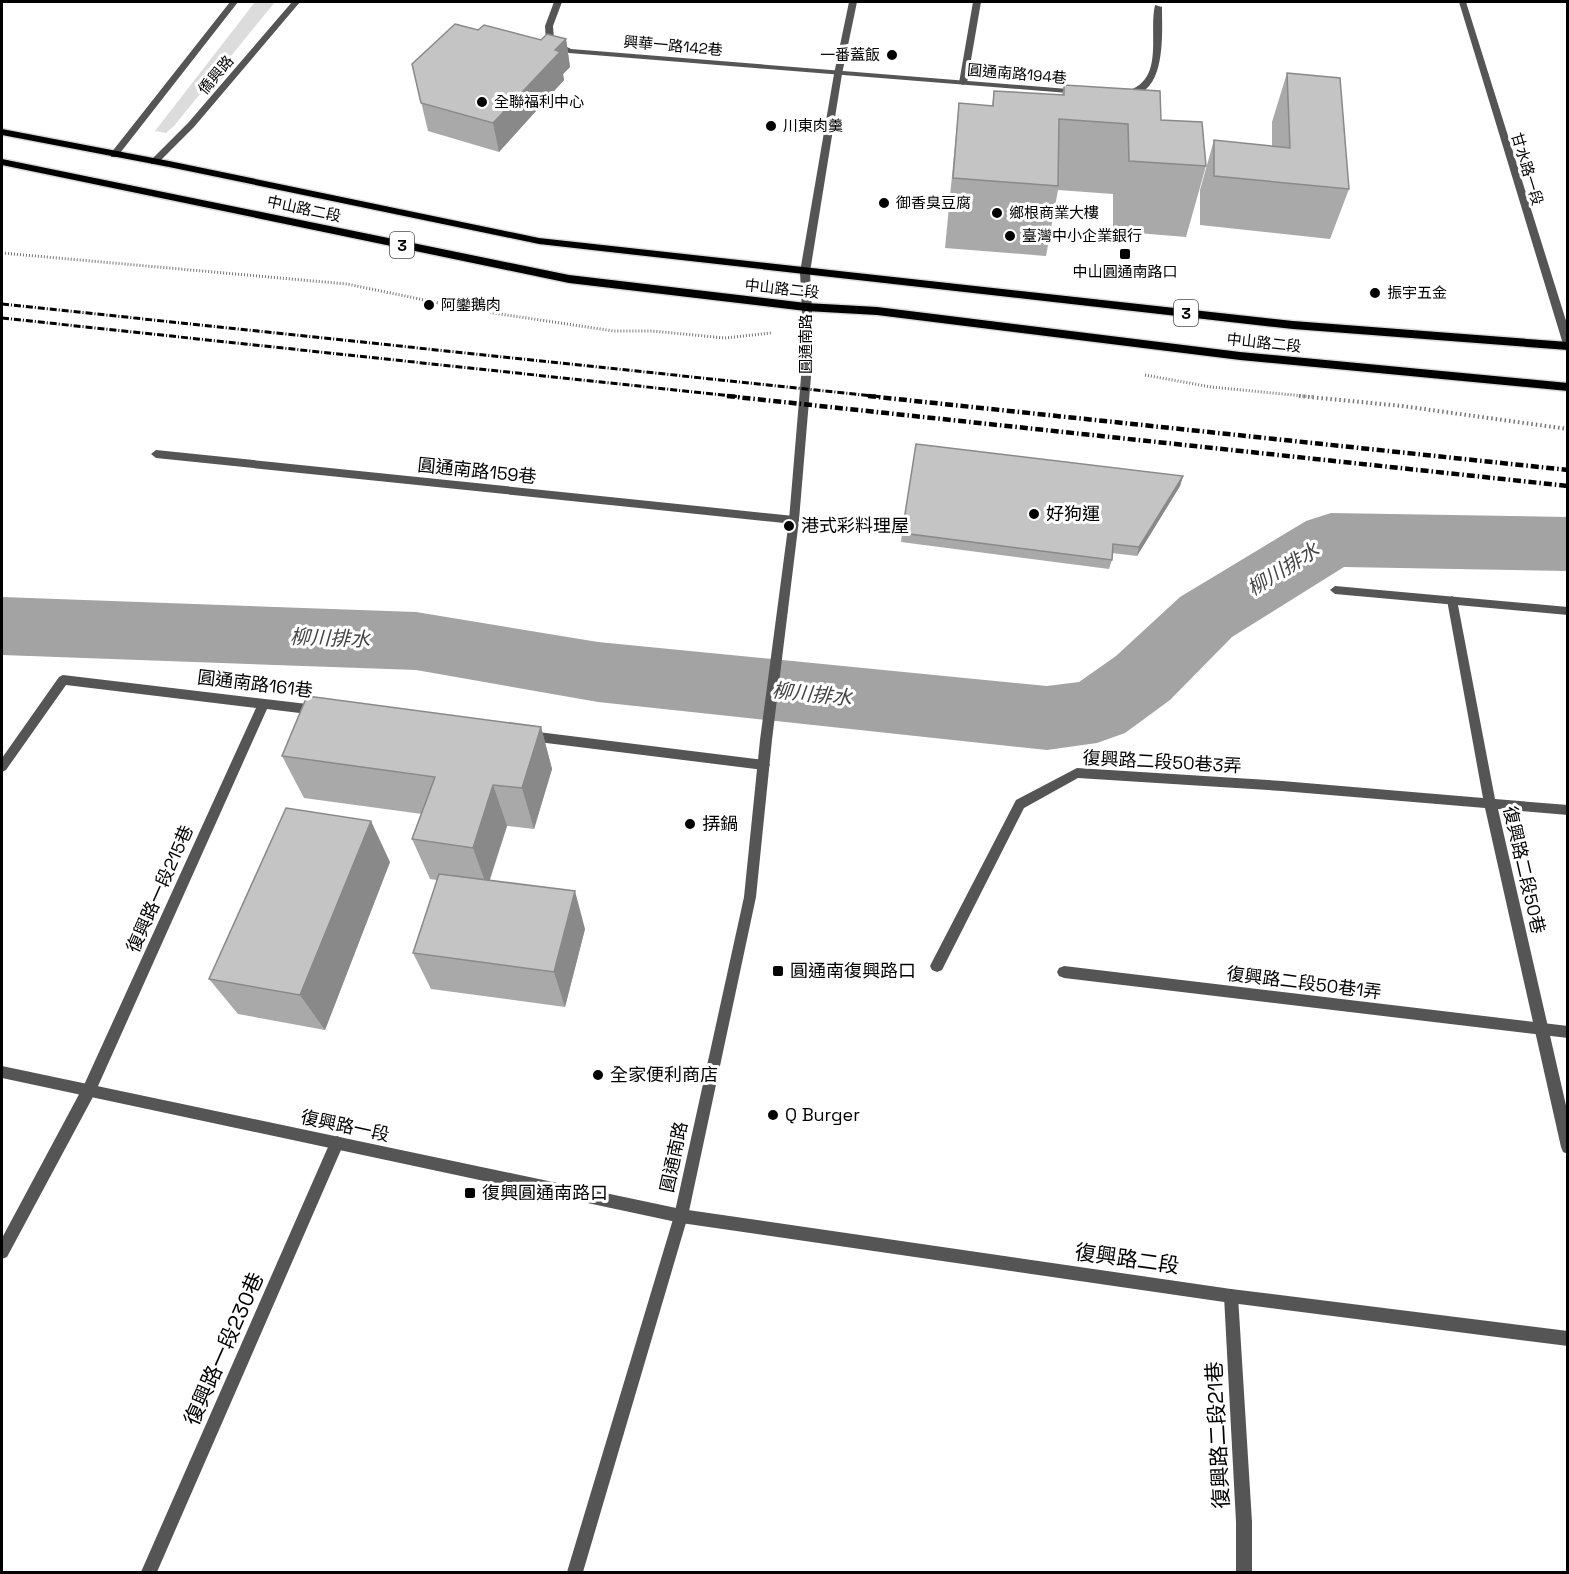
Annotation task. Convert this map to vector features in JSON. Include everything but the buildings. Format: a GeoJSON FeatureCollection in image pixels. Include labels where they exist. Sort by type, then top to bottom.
{"type":"FeatureCollection","features":[{"type":"Feature","properties":{"kind":"main road","name":"中山路二段"},"geometry":{"type":"LineString","coordinates":[[2,132],[538,240],[804,272],[1293,325],[1568,345]]}},
{"type":"Feature","properties":{"kind":"main road","name":"中山路二段"},"geometry":{"type":"LineString","coordinates":[[2,162],[569,279],[806,308],[877,311],[1240,356],[1568,387]]}},
{"type":"Feature","properties":{"kind":"street","name":"僑興路"},"geometry":{"type":"LineString","coordinates":[[114,154],[234,2]]}},
{"type":"Feature","properties":{"kind":"street","name":"僑興路"},"geometry":{"type":"LineString","coordinates":[[154,162],[191,125],[296,2]]}},
{"type":"Feature","properties":{"kind":"street","name":"興華一路142巷"},"geometry":{"type":"LineString","coordinates":[[558,2],[549,26],[550,41],[569,51],[838,74]]}},
{"type":"Feature","properties":{"kind":"street","name":"圓通南路"},"geometry":{"type":"LineString","coordinates":[[575,1572],[681,1216],[750,897],[776,653],[794,520],[807,365],[804,272],[838,74],[853,2]]}},
{"type":"Feature","properties":{"kind":"street"},"geometry":{"type":"LineString","coordinates":[[963,83],[977,2]]}},
{"type":"Feature","properties":{"kind":"street","name":"甘水路一段"},"geometry":{"type":"LineString","coordinates":[[1462,2],[1568,345]]}},
{"type":"Feature","properties":{"kind":"street"},"geometry":{"type":"LineString","coordinates":[[1113,94],[1133,94],[1146,87],[1153,78],[1158,34],[1158,7]]}},
{"type":"Feature","properties":{"kind":"street","name":"圓通南路194巷"},"geometry":{"type":"LineString","coordinates":[[838,74],[1093,93]]}},
{"type":"Feature","properties":{"kind":"street","name":"圓通南路159巷"},"geometry":{"type":"LineString","coordinates":[[156,454],[794,520]]}},
{"type":"Feature","properties":{"kind":"street"},"geometry":{"type":"LineString","coordinates":[[1335,590],[1568,611]]}},
{"type":"Feature","properties":{"kind":"street","name":"復興路二段50巷"},"geometry":{"type":"LineString","coordinates":[[1452,600],[1490,802],[1568,1147]]}},
{"type":"Feature","properties":{"kind":"street","name":"圓通南路161巷"},"geometry":{"type":"LineString","coordinates":[[2,767],[63,680],[324,711]]}},
{"type":"Feature","properties":{"kind":"street","name":"復興路一段215巷"},"geometry":{"type":"LineString","coordinates":[[2,1252],[89,1090],[264,703]]}},
{"type":"Feature","properties":{"kind":"street"},"geometry":{"type":"LineString","coordinates":[[514,734],[764,765]]}},
{"type":"Feature","properties":{"kind":"street","name":"復興路二段50巷3弄"},"geometry":{"type":"LineString","coordinates":[[937,966],[1020,804],[1077,773],[1282,786],[1568,810]]}},
{"type":"Feature","properties":{"kind":"street","name":"復興路二段50巷1弄"},"geometry":{"type":"LineString","coordinates":[[1064,972],[1568,1032]]}},
{"type":"Feature","properties":{"kind":"street","name":"復興路一段"},"geometry":{"type":"LineString","coordinates":[[2,1072],[681,1216]]}},
{"type":"Feature","properties":{"kind":"street","name":"復興路一段230巷"},"geometry":{"type":"LineString","coordinates":[[149,1572],[337,1143]]}},
{"type":"Feature","properties":{"kind":"street","name":"復興路二段"},"geometry":{"type":"LineString","coordinates":[[681,1216],[1231,1296],[1568,1339]]}},
{"type":"Feature","properties":{"kind":"street","name":"復興路二段21巷"},"geometry":{"type":"LineString","coordinates":[[1231,1296],[1244,1522],[1244,1572]]}},
{"type":"Feature","properties":{"kind":"shaded area"},"geometry":{"type":"Polygon","coordinates":[[[255,2],[275,2],[174,126],[166,133],[155,131],[255,2]]]}},
{"type":"Feature","properties":{"kind":"waterway","name":"柳川排水"},"geometry":{"type":"LineString","coordinates":[[2,626],[416,641],[598,672],[1047,718],[1097,711],[1143,678],[1206,617],[1331,540],[1568,544]]}},
{"type":"Feature","properties":{"kind":"railway"},"geometry":{"type":"LineString","coordinates":[[2,304],[882,397]]}},
{"type":"Feature","properties":{"kind":"railway"},"geometry":{"type":"LineString","coordinates":[[2,318],[741,397]]}},
{"type":"Feature","properties":{"kind":"railway"},"geometry":{"type":"LineString","coordinates":[[727,396],[1568,486]]}},
{"type":"Feature","properties":{"kind":"railway"},"geometry":{"type":"LineString","coordinates":[[868,396],[1568,470]]}},
{"type":"Feature","properties":{"kind":"place","name":"一番蓋飯"},"geometry":{"type":"Point","coordinates":[892,55]}},
{"type":"Feature","properties":{"kind":"place","name":"全聯福利中心"},"geometry":{"type":"Point","coordinates":[482,102]}},
{"type":"Feature","properties":{"kind":"place","name":"川東肉羹"},"geometry":{"type":"Point","coordinates":[771,126]}},
{"type":"Feature","properties":{"kind":"place","name":"御香臭豆腐"},"geometry":{"type":"Point","coordinates":[884,203]}},
{"type":"Feature","properties":{"kind":"place","name":"鄉根商業大樓"},"geometry":{"type":"Point","coordinates":[997,213]}},
{"type":"Feature","properties":{"kind":"place","name":"臺灣中小企業銀行"},"geometry":{"type":"Point","coordinates":[1010,236]}},
{"type":"Feature","properties":{"kind":"place","name":"中山圓通南路口"},"geometry":{"type":"Point","coordinates":[1125,254]}},
{"type":"Feature","properties":{"kind":"place","name":"振宇五金"},"geometry":{"type":"Point","coordinates":[1375,293]}},
{"type":"Feature","properties":{"kind":"place","name":"阿鑾鵝肉"},"geometry":{"type":"Point","coordinates":[429,305]}},
{"type":"Feature","properties":{"kind":"place","name":"好狗運"},"geometry":{"type":"Point","coordinates":[1034,514]}},
{"type":"Feature","properties":{"kind":"place","name":"港式彩料理屋"},"geometry":{"type":"Point","coordinates":[789,526]}},
{"type":"Feature","properties":{"kind":"place","name":"挵鍋"},"geometry":{"type":"Point","coordinates":[690,824]}},
{"type":"Feature","properties":{"kind":"place","name":"圓通南復興路口"},"geometry":{"type":"Point","coordinates":[778,971]}},
{"type":"Feature","properties":{"kind":"place","name":"全家便利商店"},"geometry":{"type":"Point","coordinates":[598,1075]}},
{"type":"Feature","properties":{"kind":"place","name":"Q Burger"},"geometry":{"type":"Point","coordinates":[773,1115]}},
{"type":"Feature","properties":{"kind":"place","name":"復興圓通南路口"},"geometry":{"type":"Point","coordinates":[470,1193]}}]}
